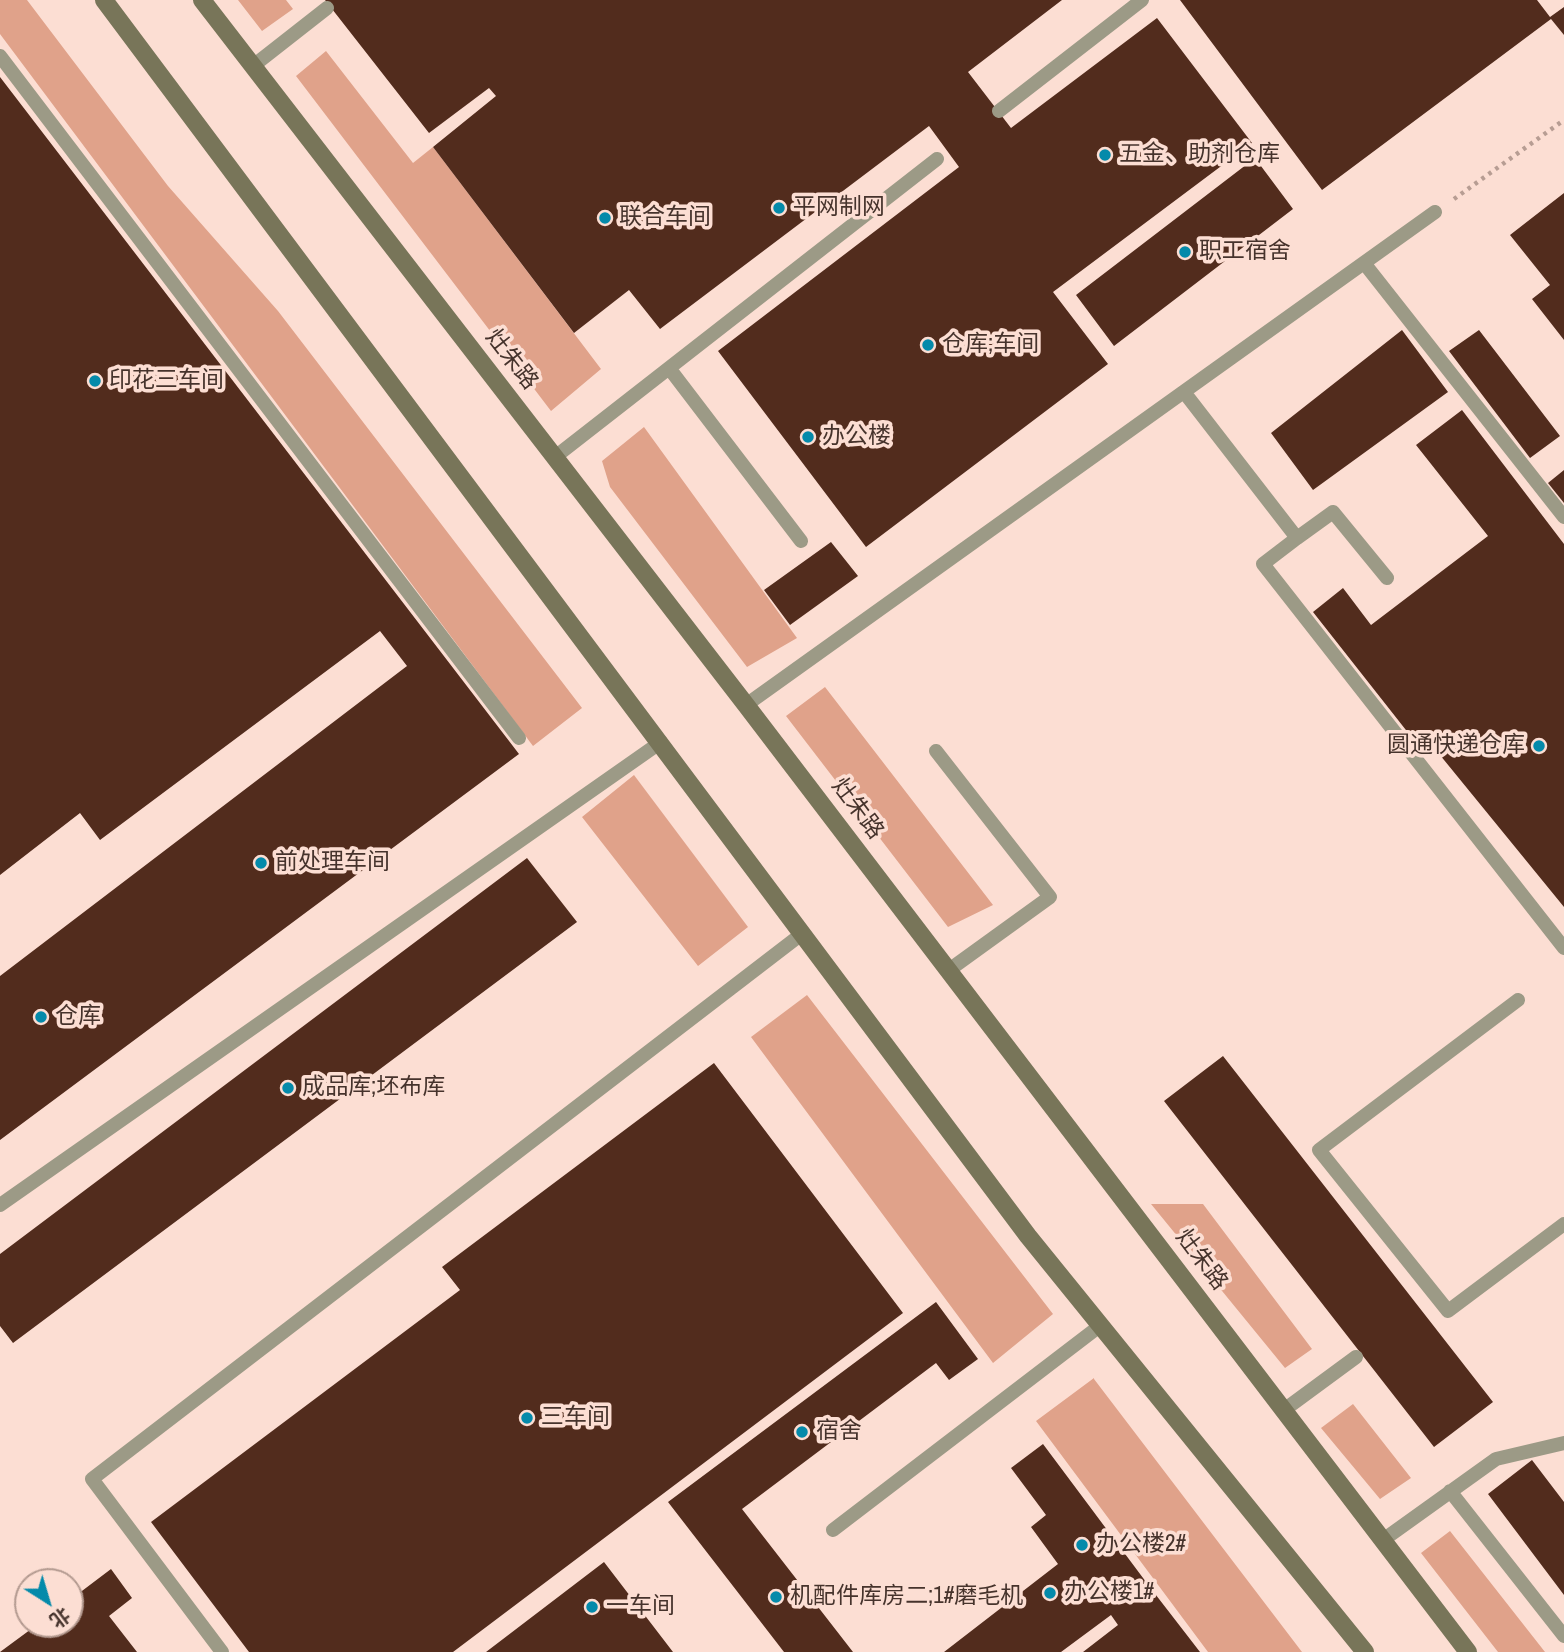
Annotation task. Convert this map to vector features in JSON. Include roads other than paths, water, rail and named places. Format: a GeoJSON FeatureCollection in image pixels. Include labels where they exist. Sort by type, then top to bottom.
{"type":"FeatureCollection","features":[{"type":"Feature","properties":{"kind":"main road"},"geometry":{"type":"LineString","coordinates":[[104,0],[1028,1236],[1364,1652]]}},
{"type":"Feature","properties":{"kind":"main road","name":"灶朱路"},"geometry":{"type":"LineString","coordinates":[[202,0],[747,705],[1468,1652]]}},
{"type":"Feature","properties":{"kind":"lane"},"geometry":{"type":"LineString","coordinates":[[999,111],[1142,0]]}},
{"type":"Feature","properties":{"kind":"lane"},"geometry":{"type":"LineString","coordinates":[[253,66],[327,8]]}},
{"type":"Feature","properties":{"kind":"lane"},"geometry":{"type":"LineString","coordinates":[[0,56],[519,738]]}},
{"type":"Feature","properties":{"kind":"lane"},"geometry":{"type":"LineString","coordinates":[[555,457],[937,159]]}},
{"type":"Feature","properties":{"kind":"lane"},"geometry":{"type":"LineString","coordinates":[[747,705],[1435,212]]}},
{"type":"Feature","properties":{"kind":"lane"},"geometry":{"type":"LineString","coordinates":[[1364,264],[1564,517]]}},
{"type":"Feature","properties":{"kind":"lane"},"geometry":{"type":"LineString","coordinates":[[669,368],[801,541]]}},
{"type":"Feature","properties":{"kind":"lane"},"geometry":{"type":"LineString","coordinates":[[1184,392],[1297,538]]}},
{"type":"Feature","properties":{"kind":"lane"},"geometry":{"type":"LineString","coordinates":[[1387,578],[1333,512],[1263,564],[1564,948]]}},
{"type":"Feature","properties":{"kind":"lane"},"geometry":{"type":"LineString","coordinates":[[0,1205],[661,742]]}},
{"type":"Feature","properties":{"kind":"lane"},"geometry":{"type":"LineString","coordinates":[[936,751],[1050,897],[949,970]]}},
{"type":"Feature","properties":{"kind":"lane"},"geometry":{"type":"LineString","coordinates":[[222,1652],[92,1479],[803,933]]}},
{"type":"Feature","properties":{"kind":"lane"},"geometry":{"type":"LineString","coordinates":[[1518,1000],[1319,1150],[1432,1300],[1448,1311],[1564,1224]]}},
{"type":"Feature","properties":{"kind":"lane"},"geometry":{"type":"LineString","coordinates":[[833,1530],[1101,1325]]}},
{"type":"Feature","properties":{"kind":"lane"},"geometry":{"type":"LineString","coordinates":[[1284,1410],[1356,1357]]}},
{"type":"Feature","properties":{"kind":"lane"},"geometry":{"type":"LineString","coordinates":[[1383,1539],[1496,1459],[1564,1443]]}},
{"type":"Feature","properties":{"kind":"lane"},"geometry":{"type":"LineString","coordinates":[[1450,1491],[1564,1636]]}},
{"type":"Feature","properties":{"kind":"place","name":"五金、助剂仓库"},"geometry":{"type":"Point","coordinates":[1105,155]}},
{"type":"Feature","properties":{"kind":"place","name":"平网制网"},"geometry":{"type":"Point","coordinates":[779,208]}},
{"type":"Feature","properties":{"kind":"place","name":"联合车间"},"geometry":{"type":"Point","coordinates":[605,218]}},
{"type":"Feature","properties":{"kind":"place","name":"职工宿舍"},"geometry":{"type":"Point","coordinates":[1185,252]}},
{"type":"Feature","properties":{"kind":"place","name":"仓库;车间"},"geometry":{"type":"Point","coordinates":[928,345]}},
{"type":"Feature","properties":{"kind":"place","name":"印花三车间"},"geometry":{"type":"Point","coordinates":[95,381]}},
{"type":"Feature","properties":{"kind":"place","name":"办公楼"},"geometry":{"type":"Point","coordinates":[808,437]}},
{"type":"Feature","properties":{"kind":"place","name":"圆通快递仓库"},"geometry":{"type":"Point","coordinates":[1539,746]}},
{"type":"Feature","properties":{"kind":"place","name":"前处理车间"},"geometry":{"type":"Point","coordinates":[261,863]}},
{"type":"Feature","properties":{"kind":"place","name":"仓库"},"geometry":{"type":"Point","coordinates":[41,1017]}},
{"type":"Feature","properties":{"kind":"place","name":"成品库;坯布库"},"geometry":{"type":"Point","coordinates":[288,1088]}},
{"type":"Feature","properties":{"kind":"place","name":"三车间"},"geometry":{"type":"Point","coordinates":[527,1418]}},
{"type":"Feature","properties":{"kind":"place","name":"宿舍"},"geometry":{"type":"Point","coordinates":[802,1432]}},
{"type":"Feature","properties":{"kind":"place","name":"办公楼2#"},"geometry":{"type":"Point","coordinates":[1082,1545]}},
{"type":"Feature","properties":{"kind":"place","name":"办公楼1#"},"geometry":{"type":"Point","coordinates":[1050,1593]}},
{"type":"Feature","properties":{"kind":"place","name":"机配件库房二;1#磨毛机"},"geometry":{"type":"Point","coordinates":[776,1597]}},
{"type":"Feature","properties":{"kind":"place","name":"一车间"},"geometry":{"type":"Point","coordinates":[592,1607]}}]}
